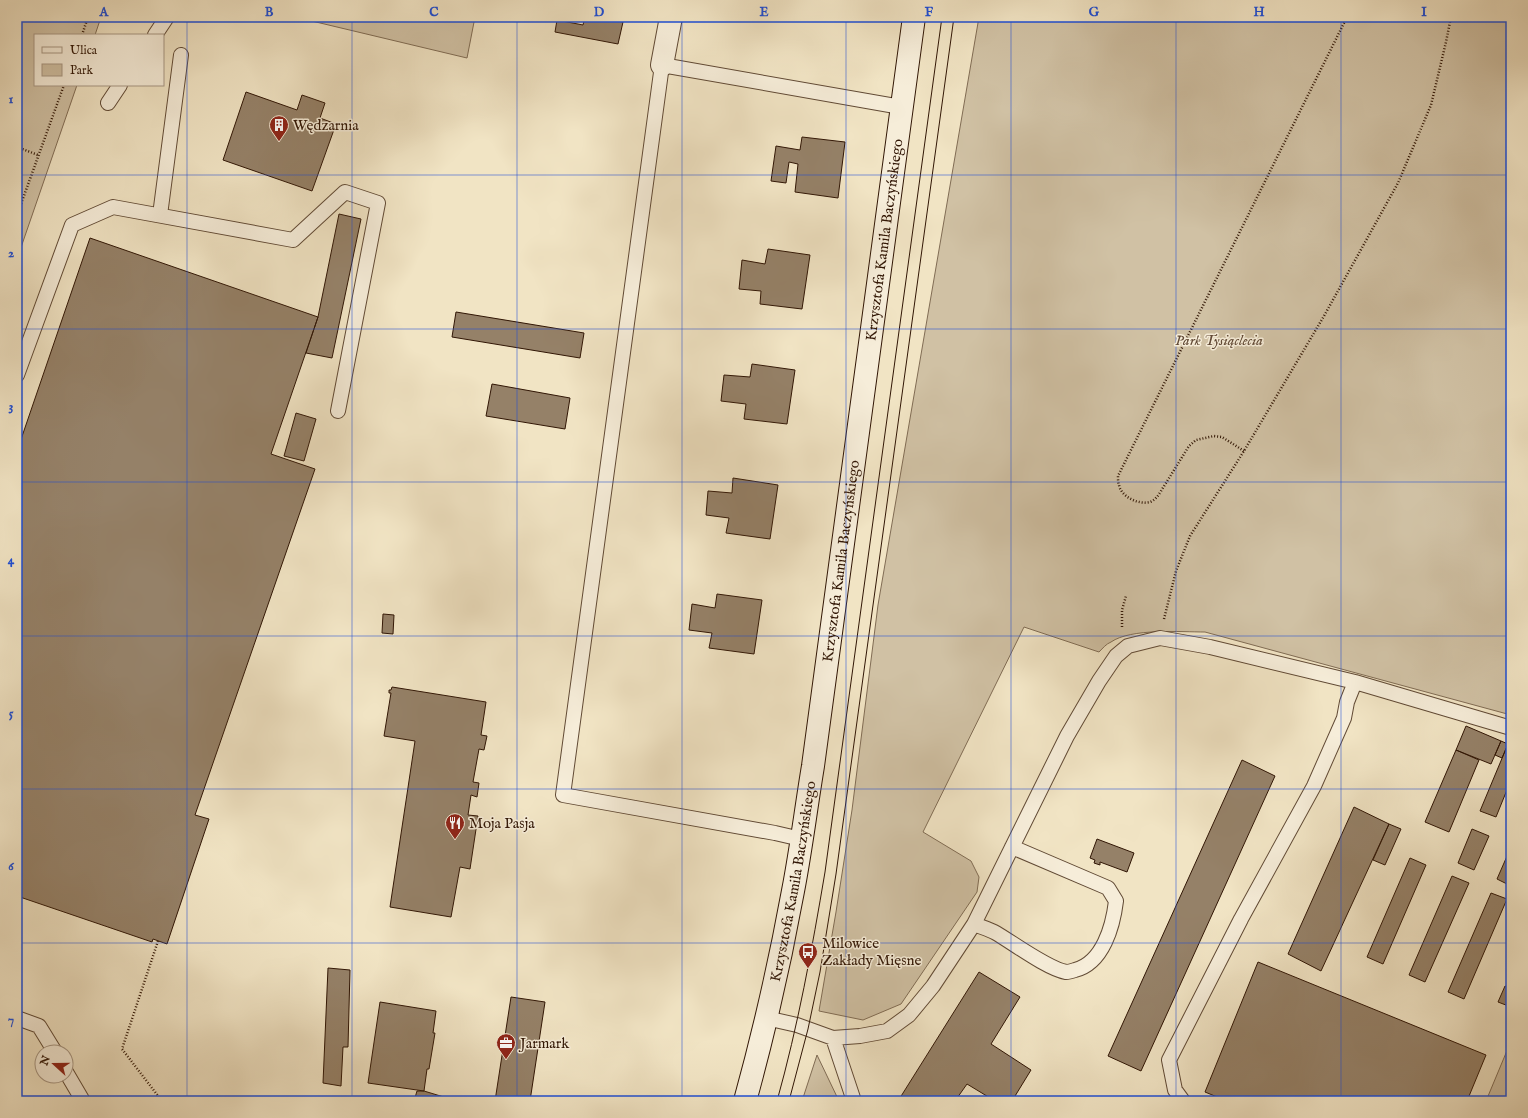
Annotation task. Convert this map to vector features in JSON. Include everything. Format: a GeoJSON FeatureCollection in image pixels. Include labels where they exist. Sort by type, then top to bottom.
{"type":"FeatureCollection","features":[{"type":"Feature","properties":{"kind":"street"},"geometry":{"type":"LineString","coordinates":[[662,65],[671,17]]}},
{"type":"Feature","properties":{"kind":"street","name":"Krzysztofa Kamila Baczyńskiego"},"geometry":{"type":"LineString","coordinates":[[746,1101],[783,943],[814,758],[914,17]]}},
{"type":"Feature","properties":{"kind":"lane"},"geometry":{"type":"LineString","coordinates":[[156,34],[167,17]]}},
{"type":"Feature","properties":{"kind":"lane"},"geometry":{"type":"LineString","coordinates":[[160,215],[181,55]]}},
{"type":"Feature","properties":{"kind":"lane"},"geometry":{"type":"LineString","coordinates":[[801,839],[563,795],[662,65],[902,106]]}},
{"type":"Feature","properties":{"kind":"lane"},"geometry":{"type":"LineString","coordinates":[[108,103],[119,86]]}},
{"type":"Feature","properties":{"kind":"lane"},"geometry":{"type":"LineString","coordinates":[[17,375],[72,225],[113,206],[294,240],[345,192],[378,203],[338,411]]}},
{"type":"Feature","properties":{"kind":"lane"},"geometry":{"type":"LineString","coordinates":[[766,1018],[797,1025],[833,1038],[860,1036],[887,1030],[909,1016],[933,986],[974,924],[1067,736],[1099,681],[1116,656],[1128,646],[1160,638],[1210,647],[1355,682],[1511,728]]}},
{"type":"Feature","properties":{"kind":"lane"},"geometry":{"type":"LineString","coordinates":[[1183,1101],[1175,1090],[1169,1060],[1241,919],[1314,786],[1344,718],[1347,702],[1355,682]]}},
{"type":"Feature","properties":{"kind":"lane"},"geometry":{"type":"LineString","coordinates":[[974,924],[994,932],[1048,965],[1066,972],[1081,969],[1094,959],[1103,946],[1114,917],[1116,901],[1108,888],[1012,847]]}},
{"type":"Feature","properties":{"kind":"lane"},"geometry":{"type":"LineString","coordinates":[[17,1018],[40,1026],[50,1044]]}},
{"type":"Feature","properties":{"kind":"lane"},"geometry":{"type":"LineString","coordinates":[[833,1038],[854,1101]]}},
{"type":"Feature","properties":{"kind":"lane"},"geometry":{"type":"LineString","coordinates":[[73,1084],[83,1101]]}},
{"type":"Feature","properties":{"kind":"path"},"geometry":{"type":"LineString","coordinates":[[82,34],[88,17]]}},
{"type":"Feature","properties":{"kind":"path"},"geometry":{"type":"LineString","coordinates":[[1244,451],[1222,437],[1214,436],[1196,440],[1189,446],[1161,492],[1150,502],[1142,503],[1135,501],[1123,493],[1119,486],[1118,476],[1347,17]]}},
{"type":"Feature","properties":{"kind":"path"},"geometry":{"type":"LineString","coordinates":[[1160,638],[1176,571],[1190,536],[1244,451],[1324,316],[1398,183],[1430,105],[1451,17]]}},
{"type":"Feature","properties":{"kind":"path"},"geometry":{"type":"LineString","coordinates":[[17,215],[64,86]]}},
{"type":"Feature","properties":{"kind":"path"},"geometry":{"type":"LineString","coordinates":[[17,147],[38,155]]}},
{"type":"Feature","properties":{"kind":"path"},"geometry":{"type":"LineString","coordinates":[[1126,596],[1122,610],[1121,622],[1128,646]]}},
{"type":"Feature","properties":{"kind":"path"},"geometry":{"type":"LineString","coordinates":[[158,941],[122,1049],[162,1101]]}},
{"type":"Feature","properties":{"kind":"green space"},"geometry":{"type":"Polygon","coordinates":[[[17,17],[101,17],[95,34],[34,34],[34,86],[77,86],[17,259],[17,17]]]}},
{"type":"Feature","properties":{"kind":"green space"},"geometry":{"type":"Polygon","coordinates":[[[295,17],[475,17],[467,58],[295,17]]]}},
{"type":"Feature","properties":{"kind":"green space","name":"Park Tysiąclecia"},"geometry":{"type":"Polygon","coordinates":[[[979,17],[1511,17],[1511,715],[1205,632],[1170,631],[1131,635],[1109,643],[1099,652],[1024,627],[923,832],[971,861],[979,877],[977,892],[901,1004],[863,1020],[819,1011],[852,810],[878,605],[979,17]]]}},
{"type":"Feature","properties":{"kind":"green space"},"geometry":{"type":"Polygon","coordinates":[[[1511,1041],[1511,1101],[1486,1101],[1511,1041]]]}},
{"type":"Feature","properties":{"kind":"green space"},"geometry":{"type":"Polygon","coordinates":[[[817,1055],[839,1101],[802,1101],[817,1055]]]}},
{"type":"Feature","properties":{"kind":"building"},"geometry":{"type":"Polygon","coordinates":[[[585,17],[623,22],[618,44],[555,32],[557,20],[583,25],[585,17]]]}},
{"type":"Feature","properties":{"kind":"building","name":"Wędzarnia"},"geometry":{"type":"Polygon","coordinates":[[[246,92],[297,110],[302,95],[325,103],[320,118],[336,124],[312,191],[223,160],[246,92]]]}},
{"type":"Feature","properties":{"kind":"building"},"geometry":{"type":"Polygon","coordinates":[[[802,137],[845,142],[838,198],[795,192],[798,164],[789,162],[786,183],[771,181],[776,146],[800,150],[802,137]]]}},
{"type":"Feature","properties":{"kind":"building"},"geometry":{"type":"Polygon","coordinates":[[[339,214],[361,219],[332,358],[306,353],[318,317],[339,214]]]}},
{"type":"Feature","properties":{"kind":"building"},"geometry":{"type":"Polygon","coordinates":[[[90,238],[318,317],[271,454],[315,469],[195,815],[209,819],[167,944],[153,939],[152,942],[17,896],[17,451],[90,238]]]}},
{"type":"Feature","properties":{"kind":"building"},"geometry":{"type":"Polygon","coordinates":[[[768,249],[810,255],[802,309],[760,304],[761,291],[739,289],[742,260],[765,264],[768,249]]]}},
{"type":"Feature","properties":{"kind":"building"},"geometry":{"type":"Polygon","coordinates":[[[456,312],[584,333],[580,358],[452,337],[456,312]]]}},
{"type":"Feature","properties":{"kind":"building"},"geometry":{"type":"Polygon","coordinates":[[[752,364],[795,370],[787,424],[744,419],[746,404],[721,401],[724,375],[750,377],[752,364]]]}},
{"type":"Feature","properties":{"kind":"building"},"geometry":{"type":"Polygon","coordinates":[[[492,384],[570,398],[565,429],[486,416],[492,384]]]}},
{"type":"Feature","properties":{"kind":"building"},"geometry":{"type":"Polygon","coordinates":[[[296,413],[316,419],[304,461],[284,456],[296,413]]]}},
{"type":"Feature","properties":{"kind":"building"},"geometry":{"type":"Polygon","coordinates":[[[733,478],[778,485],[770,539],[726,533],[729,518],[706,515],[708,491],[732,493],[733,478]]]}},
{"type":"Feature","properties":{"kind":"building"},"geometry":{"type":"Polygon","coordinates":[[[717,594],[762,600],[754,654],[709,648],[712,633],[689,630],[692,604],[715,608],[717,594]]]}},
{"type":"Feature","properties":{"kind":"building"},"geometry":{"type":"Polygon","coordinates":[[[383,614],[394,615],[393,634],[382,633],[383,614]]]}},
{"type":"Feature","properties":{"kind":"building"},"geometry":{"type":"Polygon","coordinates":[[[392,687],[486,702],[481,735],[487,736],[484,750],[479,749],[473,782],[479,783],[477,797],[471,795],[468,815],[478,816],[470,869],[460,867],[451,917],[390,907],[415,741],[384,736],[391,693],[389,693],[389,690],[391,690],[392,687]]]}},
{"type":"Feature","properties":{"kind":"building"},"geometry":{"type":"Polygon","coordinates":[[[1466,726],[1501,741],[1491,764],[1456,750],[1466,726]]]}},
{"type":"Feature","properties":{"kind":"building"},"geometry":{"type":"Polygon","coordinates":[[[1501,741],[1508,744],[1502,758],[1495,755],[1501,741]]]}},
{"type":"Feature","properties":{"kind":"building"},"geometry":{"type":"Polygon","coordinates":[[[1508,744],[1511,745],[1511,780],[1496,817],[1480,811],[1508,744]]]}},
{"type":"Feature","properties":{"kind":"building"},"geometry":{"type":"Polygon","coordinates":[[[1456,750],[1479,760],[1449,832],[1425,822],[1456,750]]]}},
{"type":"Feature","properties":{"kind":"building"},"geometry":{"type":"Polygon","coordinates":[[[1242,760],[1275,776],[1141,1071],[1108,1056],[1242,760]]]}},
{"type":"Feature","properties":{"kind":"building"},"geometry":{"type":"Polygon","coordinates":[[[1354,807],[1389,824],[1321,971],[1288,954],[1354,807]]]}},
{"type":"Feature","properties":{"kind":"building"},"geometry":{"type":"Polygon","coordinates":[[[1389,824],[1401,829],[1385,865],[1373,860],[1389,824]]]}},
{"type":"Feature","properties":{"kind":"building"},"geometry":{"type":"Polygon","coordinates":[[[1472,829],[1489,836],[1474,870],[1458,863],[1472,829]]]}},
{"type":"Feature","properties":{"kind":"building"},"geometry":{"type":"Polygon","coordinates":[[[1097,839],[1134,853],[1127,872],[1100,862],[1100,865],[1094,863],[1095,860],[1090,858],[1097,839]]]}},
{"type":"Feature","properties":{"kind":"building"},"geometry":{"type":"Polygon","coordinates":[[[1511,847],[1511,886],[1497,879],[1511,847]]]}},
{"type":"Feature","properties":{"kind":"building"},"geometry":{"type":"Polygon","coordinates":[[[1410,858],[1426,865],[1383,964],[1367,957],[1410,858]]]}},
{"type":"Feature","properties":{"kind":"building"},"geometry":{"type":"Polygon","coordinates":[[[1452,876],[1469,883],[1425,982],[1409,975],[1452,876]]]}},
{"type":"Feature","properties":{"kind":"building"},"geometry":{"type":"Polygon","coordinates":[[[1491,893],[1507,899],[1464,999],[1448,992],[1491,893]]]}},
{"type":"Feature","properties":{"kind":"building"},"geometry":{"type":"Polygon","coordinates":[[[1258,962],[1486,1055],[1467,1101],[1227,1101],[1205,1092],[1258,962]]]}},
{"type":"Feature","properties":{"kind":"building"},"geometry":{"type":"Polygon","coordinates":[[[328,968],[350,970],[348,1047],[343,1047],[341,1086],[323,1083],[328,968]]]}},
{"type":"Feature","properties":{"kind":"building"},"geometry":{"type":"Polygon","coordinates":[[[979,972],[1020,997],[991,1044],[1031,1070],[1012,1101],[995,1101],[967,1084],[955,1101],[898,1101],[979,972]]]}},
{"type":"Feature","properties":{"kind":"building"},"geometry":{"type":"Polygon","coordinates":[[[1505,986],[1511,988],[1511,1007],[1498,1002],[1505,986]]]}},
{"type":"Feature","properties":{"kind":"building"},"geometry":{"type":"Polygon","coordinates":[[[511,997],[545,1002],[530,1101],[495,1101],[511,997]]]}},
{"type":"Feature","properties":{"kind":"building"},"geometry":{"type":"Polygon","coordinates":[[[380,1002],[436,1011],[433,1033],[435,1033],[424,1091],[368,1083],[380,1002]]]}},
{"type":"Feature","properties":{"kind":"building"},"geometry":{"type":"Polygon","coordinates":[[[417,1091],[424,1091],[457,1101],[414,1101],[417,1091]]]}},
{"type":"Feature","properties":{"kind":"tram line"},"geometry":{"type":"LineString","coordinates":[[777,1101],[792,1044],[804,987],[825,872],[942,17]]}},
{"type":"Feature","properties":{"kind":"tram line"},"geometry":{"type":"LineString","coordinates":[[789,1101],[808,1029],[820,972],[836,874],[954,17]]}},
{"type":"Feature","properties":{"kind":"place","name":"Wędzarnia"},"geometry":{"type":"Point","coordinates":[279,142]}},
{"type":"Feature","properties":{"kind":"place","name":"Moja Pasja"},"geometry":{"type":"Point","coordinates":[455,840]}},
{"type":"Feature","properties":{"kind":"place","name":"Milowice Zakłady Mięsne"},"geometry":{"type":"Point","coordinates":[808,969]}},
{"type":"Feature","properties":{"kind":"place","name":"Jarmark"},"geometry":{"type":"Point","coordinates":[506,1060]}}]}
